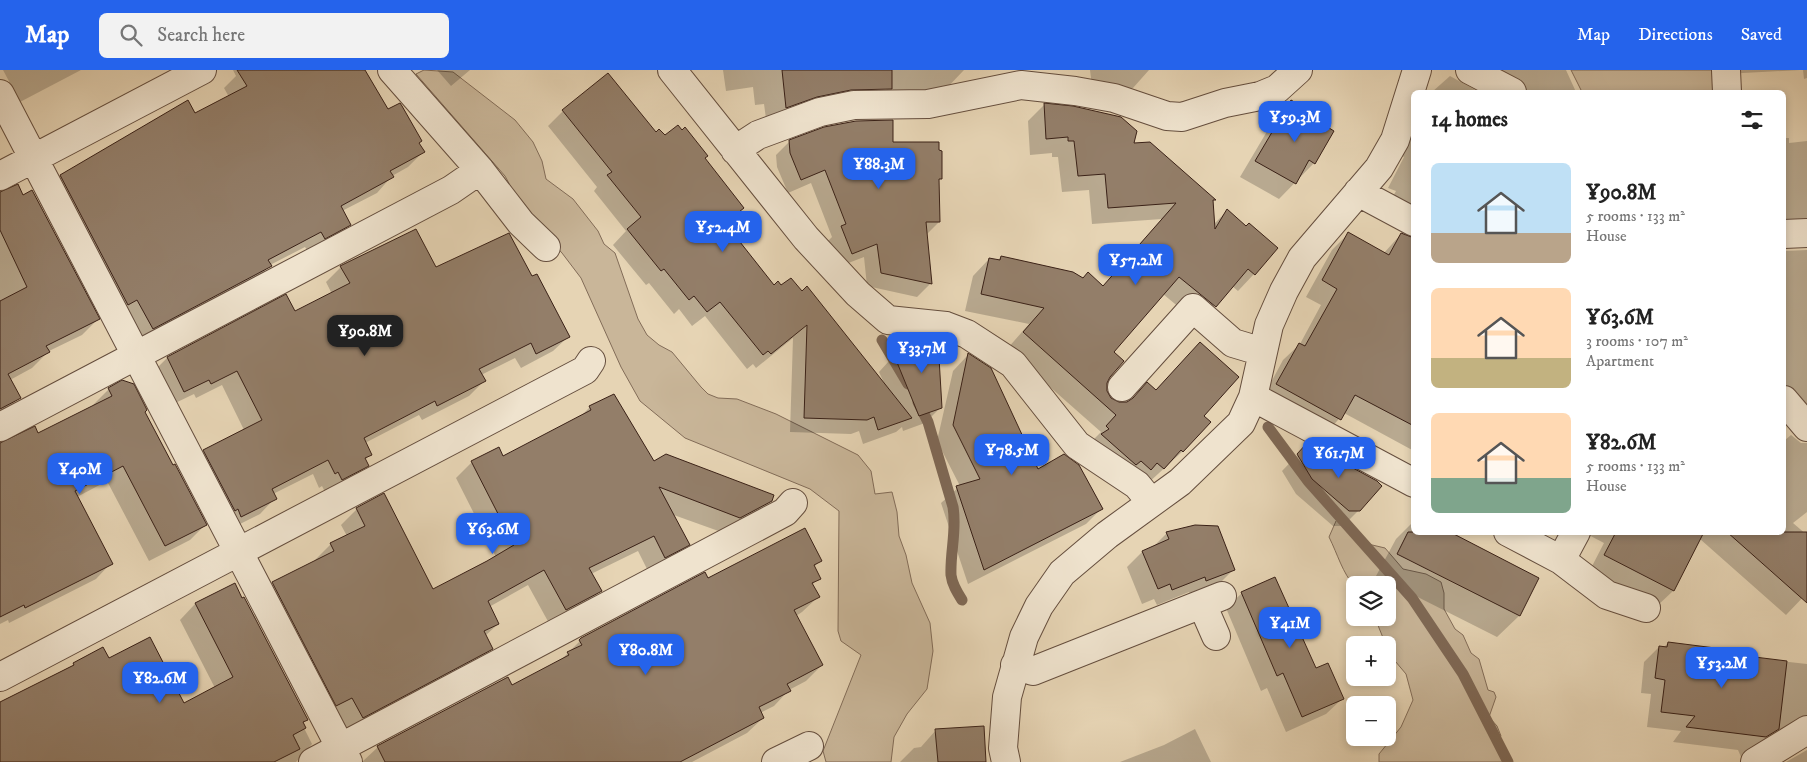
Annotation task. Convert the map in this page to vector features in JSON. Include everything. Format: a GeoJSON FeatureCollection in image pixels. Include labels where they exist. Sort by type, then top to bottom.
{"type":"FeatureCollection","features":[{"type":"Feature","properties":{"kind":"street"},"geometry":{"type":"LineString","coordinates":[[0,176],[202,70]]}},
{"type":"Feature","properties":{"kind":"street"},"geometry":{"type":"LineString","coordinates":[[392,70],[480,170],[521,223],[546,246]]}},
{"type":"Feature","properties":{"kind":"street"},"geometry":{"type":"LineString","coordinates":[[672,70],[806,238],[858,294],[888,320],[946,326],[967,334],[1013,364],[1076,445],[1137,485],[1151,502]]}},
{"type":"Feature","properties":{"kind":"street"},"geometry":{"type":"LineString","coordinates":[[736,150],[758,135],[820,112],[854,105],[928,104],[1018,78],[1114,98],[1167,116],[1182,117],[1225,103],[1260,96],[1276,89],[1298,70]]}},
{"type":"Feature","properties":{"kind":"street"},"geometry":{"type":"LineString","coordinates":[[1006,762],[1004,748],[1007,698],[1024,637],[1039,606],[1062,573],[1091,547],[1180,482],[1241,423],[1253,398],[1269,325],[1302,258],[1379,168],[1395,140],[1417,70]]}},
{"type":"Feature","properties":{"kind":"street"},"geometry":{"type":"LineString","coordinates":[[1470,70],[1508,90]]}},
{"type":"Feature","properties":{"kind":"street"},"geometry":{"type":"LineString","coordinates":[[1726,70],[1727,90]]}},
{"type":"Feature","properties":{"kind":"street"},"geometry":{"type":"LineString","coordinates":[[0,94],[344,755]]}},
{"type":"Feature","properties":{"kind":"street"},"geometry":{"type":"LineString","coordinates":[[0,427],[451,190],[480,170]]}},
{"type":"Feature","properties":{"kind":"street"},"geometry":{"type":"LineString","coordinates":[[1358,192],[1411,220]]}},
{"type":"Feature","properties":{"kind":"street"},"geometry":{"type":"LineString","coordinates":[[1786,234],[1807,233]]}},
{"type":"Feature","properties":{"kind":"street"},"geometry":{"type":"LineString","coordinates":[[1122,387],[1193,308],[1233,343],[1263,352]]}},
{"type":"Feature","properties":{"kind":"street"},"geometry":{"type":"LineString","coordinates":[[0,676],[584,370],[591,360]]}},
{"type":"Feature","properties":{"kind":"street"},"geometry":{"type":"LineString","coordinates":[[1253,398],[1411,480]]}},
{"type":"Feature","properties":{"kind":"street"},"geometry":{"type":"LineString","coordinates":[[1786,402],[1807,427]]}},
{"type":"Feature","properties":{"kind":"street"},"geometry":{"type":"LineString","coordinates":[[313,762],[344,755],[785,512],[793,502]]}},
{"type":"Feature","properties":{"kind":"street"},"geometry":{"type":"LineString","coordinates":[[1514,535],[1561,560],[1607,595],[1646,608]]}},
{"type":"Feature","properties":{"kind":"street"},"geometry":{"type":"LineString","coordinates":[[1561,560],[1574,535]]}},
{"type":"Feature","properties":{"kind":"street"},"geometry":{"type":"LineString","coordinates":[[1015,665],[1033,671],[1212,600],[1216,636]]}},
{"type":"Feature","properties":{"kind":"street"},"geometry":{"type":"LineString","coordinates":[[1755,762],[1807,730]]}},
{"type":"Feature","properties":{"kind":"street"},"geometry":{"type":"LineString","coordinates":[[776,762],[809,746]]}},
{"type":"Feature","properties":{"kind":"shaded area"},"geometry":{"type":"Polygon","coordinates":[[[424,70],[453,72],[515,120],[533,142],[542,161],[546,179],[573,199],[598,231],[604,244],[615,253],[638,319],[647,335],[659,345],[672,352],[708,394],[718,398],[737,399],[776,414],[858,455],[871,471],[875,494],[892,492],[897,512],[899,536],[906,555],[912,583],[930,623],[933,651],[927,689],[907,714],[894,737],[891,762],[826,762],[823,751],[861,655],[841,641],[838,631],[839,511],[810,489],[685,438],[640,401],[621,367],[581,278],[562,253],[524,211],[505,176],[416,74],[424,70]]]}},
{"type":"Feature","properties":{"kind":"shaded area"},"geometry":{"type":"Polygon","coordinates":[[[1571,70],[1715,70],[1716,90],[1581,90],[1571,70]]]}},
{"type":"Feature","properties":{"kind":"shaded area"},"geometry":{"type":"Polygon","coordinates":[[[1342,515],[1368,544],[1385,548],[1403,569],[1426,574],[1441,582],[1444,593],[1444,609],[1455,629],[1463,635],[1471,653],[1479,659],[1488,690],[1494,692],[1496,697],[1489,717],[1497,726],[1501,736],[1495,744],[1503,762],[1379,762],[1379,754],[1386,746],[1396,746],[1396,733],[1401,727],[1413,700],[1406,674],[1396,662],[1396,636],[1382,636],[1378,626],[1396,626],[1396,576],[1348,576],[1329,537],[1336,521],[1342,515]]]}},
{"type":"Feature","properties":{"kind":"building"},"geometry":{"type":"Polygon","coordinates":[[[237,70],[365,70],[388,109],[400,103],[422,141],[419,143],[425,152],[390,171],[394,177],[341,206],[351,225],[325,239],[321,232],[268,260],[272,266],[153,329],[137,300],[128,305],[60,175],[188,100],[195,113],[247,86],[237,70]]]}},
{"type":"Feature","properties":{"kind":"building"},"geometry":{"type":"Polygon","coordinates":[[[782,70],[892,70],[892,89],[851,90],[817,97],[786,108],[782,70]]]}},
{"type":"Feature","properties":{"kind":"building"},"geometry":{"type":"Polygon","coordinates":[[[608,73],[656,132],[659,129],[665,135],[678,125],[682,130],[685,127],[708,156],[705,158],[744,208],[725,223],[774,285],[778,281],[781,285],[791,278],[802,291],[807,286],[912,418],[878,430],[874,417],[867,420],[804,418],[807,325],[771,354],[768,351],[763,355],[720,302],[707,312],[694,296],[689,300],[664,269],[661,271],[627,229],[641,217],[607,175],[612,172],[562,110],[608,73]]]}},
{"type":"Feature","properties":{"kind":"building"},"geometry":{"type":"Polygon","coordinates":[[[1291,100],[1323,119],[1321,123],[1334,131],[1315,164],[1309,160],[1296,184],[1255,161],[1291,100]]]}},
{"type":"Feature","properties":{"kind":"building"},"geometry":{"type":"Polygon","coordinates":[[[1044,103],[1073,106],[1121,117],[1137,131],[1134,143],[1150,142],[1216,200],[1213,200],[1215,229],[1227,209],[1246,226],[1249,223],[1278,248],[1255,275],[1248,269],[1216,307],[1179,277],[1114,352],[1124,361],[1110,377],[1107,383],[1107,391],[1111,398],[1119,402],[1127,402],[1133,398],[1147,382],[1156,390],[1200,342],[1239,377],[1204,416],[1211,422],[1164,469],[1157,463],[1151,470],[1141,461],[1136,465],[1101,434],[1109,429],[1106,426],[1116,415],[1023,332],[1044,308],[981,294],[989,258],[1000,260],[1001,256],[1073,272],[1083,278],[1088,272],[1103,286],[1176,203],[1108,208],[1105,174],[1078,176],[1074,141],[1068,141],[1068,137],[1046,139],[1044,103]]]}},
{"type":"Feature","properties":{"kind":"building"},"geometry":{"type":"Polygon","coordinates":[[[893,120],[893,142],[939,142],[939,150],[942,151],[942,179],[939,179],[940,222],[926,222],[932,284],[881,273],[877,244],[852,254],[841,226],[846,224],[825,170],[801,180],[790,153],[789,140],[824,127],[856,121],[893,120]]]}},
{"type":"Feature","properties":{"kind":"building"},"geometry":{"type":"Polygon","coordinates":[[[18,184],[23,195],[32,190],[100,319],[46,346],[50,352],[8,374],[21,398],[0,409],[0,301],[27,287],[0,230],[0,192],[18,184]]]}},
{"type":"Feature","properties":{"kind":"building"},"geometry":{"type":"Polygon","coordinates":[[[416,229],[436,267],[509,233],[532,276],[537,274],[570,337],[536,354],[531,343],[479,369],[486,381],[437,406],[435,401],[364,438],[372,455],[365,458],[369,466],[342,480],[338,472],[335,474],[328,460],[272,489],[277,499],[241,517],[238,509],[235,511],[203,450],[262,420],[237,371],[211,384],[209,380],[184,392],[167,357],[286,294],[295,311],[350,283],[340,266],[416,229]]]}},
{"type":"Feature","properties":{"kind":"building"},"geometry":{"type":"Polygon","coordinates":[[[1348,232],[1389,255],[1401,233],[1411,237],[1411,424],[1355,395],[1341,420],[1276,384],[1299,343],[1305,346],[1337,289],[1322,280],[1348,232]]]}},
{"type":"Feature","properties":{"kind":"building"},"geometry":{"type":"Polygon","coordinates":[[[908,338],[938,341],[942,408],[919,416],[894,355],[909,350],[908,338]]]}},
{"type":"Feature","properties":{"kind":"building"},"geometry":{"type":"Polygon","coordinates":[[[968,353],[991,368],[1038,469],[1064,454],[1079,465],[1103,509],[984,570],[956,486],[980,479],[953,425],[968,353]]]}},
{"type":"Feature","properties":{"kind":"building"},"geometry":{"type":"Polygon","coordinates":[[[122,380],[134,384],[147,410],[145,412],[207,525],[165,546],[123,466],[75,491],[113,564],[25,608],[24,605],[0,617],[0,443],[35,426],[38,433],[112,396],[108,388],[122,380]]]}},
{"type":"Feature","properties":{"kind":"building"},"geometry":{"type":"Polygon","coordinates":[[[614,394],[654,461],[666,454],[774,495],[772,501],[740,518],[659,487],[690,545],[665,558],[654,536],[589,568],[602,591],[566,610],[544,570],[488,601],[499,624],[484,631],[493,649],[363,718],[352,698],[336,706],[272,582],[334,551],[330,543],[365,526],[356,508],[384,493],[433,589],[487,561],[514,545],[471,461],[499,447],[503,456],[591,410],[589,406],[614,394]]]}},
{"type":"Feature","properties":{"kind":"building"},"geometry":{"type":"Polygon","coordinates":[[[1307,443],[1377,481],[1382,486],[1360,511],[1349,511],[1312,479],[1297,454],[1307,443]]]}},
{"type":"Feature","properties":{"kind":"building"},"geometry":{"type":"Polygon","coordinates":[[[1195,525],[1218,526],[1235,570],[1206,581],[1205,577],[1172,590],[1170,584],[1158,589],[1142,551],[1169,539],[1166,532],[1195,525]]]}},
{"type":"Feature","properties":{"kind":"building"},"geometry":{"type":"Polygon","coordinates":[[[805,528],[822,561],[814,565],[821,579],[812,583],[820,597],[794,610],[823,665],[787,684],[791,691],[759,707],[764,718],[680,762],[385,762],[377,746],[508,677],[512,685],[569,655],[567,652],[582,645],[579,640],[581,638],[705,572],[708,578],[805,528]]]}},
{"type":"Feature","properties":{"kind":"building"},"geometry":{"type":"Polygon","coordinates":[[[1408,532],[1411,532],[1411,535],[1456,535],[1539,578],[1520,616],[1397,554],[1408,532]]]}},
{"type":"Feature","properties":{"kind":"building"},"geometry":{"type":"Polygon","coordinates":[[[1786,532],[1807,532],[1807,603],[1730,535],[1786,535],[1786,532]]]}},
{"type":"Feature","properties":{"kind":"building"},"geometry":{"type":"Polygon","coordinates":[[[1614,535],[1702,535],[1674,591],[1604,555],[1614,535]]]}},
{"type":"Feature","properties":{"kind":"building"},"geometry":{"type":"Polygon","coordinates":[[[1275,577],[1316,668],[1328,663],[1344,699],[1302,717],[1283,673],[1277,676],[1241,592],[1275,577]]]}},
{"type":"Feature","properties":{"kind":"building"},"geometry":{"type":"Polygon","coordinates":[[[235,583],[308,720],[303,722],[306,728],[293,735],[300,749],[274,762],[0,762],[0,702],[74,665],[73,663],[103,647],[109,658],[150,637],[184,703],[233,677],[195,603],[235,583]]]}},
{"type":"Feature","properties":{"kind":"building"},"geometry":{"type":"Polygon","coordinates":[[[1668,642],[1723,649],[1722,653],[1787,661],[1779,729],[1766,737],[1686,727],[1695,716],[1661,712],[1665,680],[1655,678],[1659,646],[1667,647],[1668,642]]]}},
{"type":"Feature","properties":{"kind":"building"},"geometry":{"type":"Polygon","coordinates":[[[984,726],[986,762],[938,762],[935,729],[984,726]]]}},
{"type":"Feature","properties":{"kind":"waterway"},"geometry":{"type":"LineString","coordinates":[[882,340],[908,384]]}},
{"type":"Feature","properties":{"kind":"waterway"},"geometry":{"type":"LineString","coordinates":[[918,402],[928,422],[953,507],[951,575],[962,600]]}},
{"type":"Feature","properties":{"kind":"waterway"},"geometry":{"type":"LineString","coordinates":[[1268,427],[1308,481],[1412,598],[1463,674],[1508,762]]}}]}
